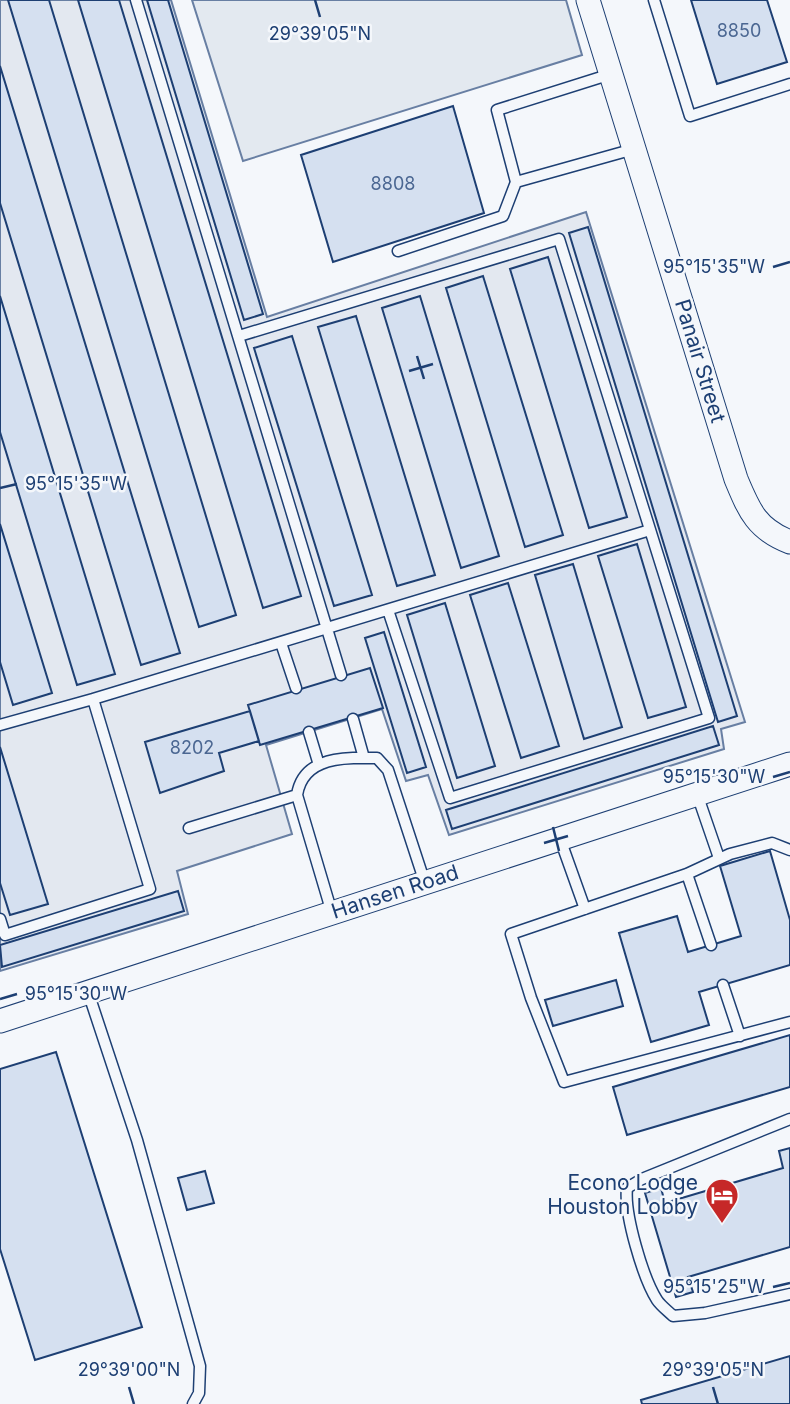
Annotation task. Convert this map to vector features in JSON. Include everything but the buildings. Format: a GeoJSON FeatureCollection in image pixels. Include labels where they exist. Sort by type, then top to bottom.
{"type":"FeatureCollection","features":[{"type":"Feature","properties":{"kind":"street","name":"Panair Street"},"geometry":{"type":"LineString","coordinates":[[588,0],[736,479],[751,516],[770,533],[790,542]]}},
{"type":"Feature","properties":{"kind":"street","name":"Hansen Road"},"geometry":{"type":"LineString","coordinates":[[0,1021],[790,764]]}},
{"type":"Feature","properties":{"kind":"lane"},"geometry":{"type":"LineString","coordinates":[[136,0],[341,675]]}},
{"type":"Feature","properties":{"kind":"lane"},"geometry":{"type":"LineString","coordinates":[[654,0],[690,116],[790,84]]}},
{"type":"Feature","properties":{"kind":"lane"},"geometry":{"type":"LineString","coordinates":[[398,251],[503,216],[516,182],[497,110],[611,74]]}},
{"type":"Feature","properties":{"kind":"lane"},"geometry":{"type":"LineString","coordinates":[[516,182],[634,149]]}},
{"type":"Feature","properties":{"kind":"lane"},"geometry":{"type":"LineString","coordinates":[[239,336],[559,239],[709,718],[450,798],[388,610]]}},
{"type":"Feature","properties":{"kind":"lane"},"geometry":{"type":"LineString","coordinates":[[0,725],[281,643],[650,530]]}},
{"type":"Feature","properties":{"kind":"lane"},"geometry":{"type":"LineString","coordinates":[[281,643],[296,688]]}},
{"type":"Feature","properties":{"kind":"lane"},"geometry":{"type":"LineString","coordinates":[[0,919],[5,935],[150,889],[93,699]]}},
{"type":"Feature","properties":{"kind":"lane"},"geometry":{"type":"LineString","coordinates":[[354,719],[364,758]]}},
{"type":"Feature","properties":{"kind":"lane"},"geometry":{"type":"LineString","coordinates":[[309,732],[319,765]]}},
{"type":"Feature","properties":{"kind":"lane"},"geometry":{"type":"LineString","coordinates":[[332,913],[297,795],[299,783],[319,765],[344,757],[377,758],[388,770],[425,883]]}},
{"type":"Feature","properties":{"kind":"lane"},"geometry":{"type":"LineString","coordinates":[[697,794],[719,858]]}},
{"type":"Feature","properties":{"kind":"lane"},"geometry":{"type":"LineString","coordinates":[[189,828],[297,795]]}},
{"type":"Feature","properties":{"kind":"lane"},"geometry":{"type":"LineString","coordinates":[[560,838],[585,909]]}},
{"type":"Feature","properties":{"kind":"lane"},"geometry":{"type":"LineString","coordinates":[[790,850],[772,843],[719,858],[687,874],[511,934],[531,998],[564,1082],[790,1022]]}},
{"type":"Feature","properties":{"kind":"lane"},"geometry":{"type":"LineString","coordinates":[[687,874],[711,945]]}},
{"type":"Feature","properties":{"kind":"lane"},"geometry":{"type":"LineString","coordinates":[[723,985],[740,1036]]}},
{"type":"Feature","properties":{"kind":"lane"},"geometry":{"type":"LineString","coordinates":[[88,992],[137,1140],[200,1366],[199,1393],[193,1404]]}},
{"type":"Feature","properties":{"kind":"lane"},"geometry":{"type":"LineString","coordinates":[[790,1119],[642,1179],[627,1188],[625,1202],[650,1285],[658,1303],[673,1316],[705,1313],[790,1294]]}},
{"type":"Feature","properties":{"kind":"shaded area"},"geometry":{"type":"Polygon","coordinates":[[[0,0],[171,0],[267,317],[586,212],[745,722],[721,729],[724,749],[449,835],[428,775],[406,781],[382,709],[266,745],[292,834],[177,871],[188,914],[0,971],[0,0]]]}},
{"type":"Feature","properties":{"kind":"shaded area"},"geometry":{"type":"Polygon","coordinates":[[[192,0],[566,0],[582,55],[243,161],[192,0]]]}},
{"type":"Feature","properties":{"kind":"place","name":"Econo Lodge Houston Lobby"},"geometry":{"type":"Point","coordinates":[722,1225]}}]}
